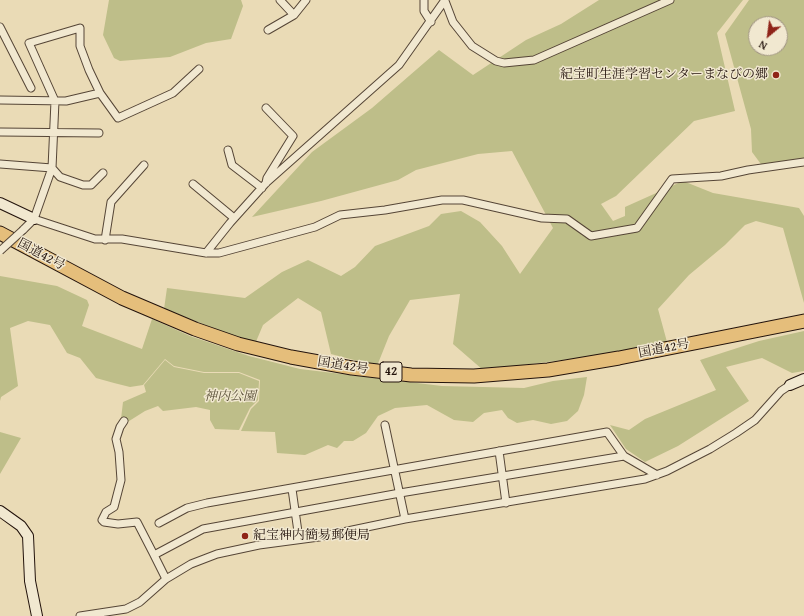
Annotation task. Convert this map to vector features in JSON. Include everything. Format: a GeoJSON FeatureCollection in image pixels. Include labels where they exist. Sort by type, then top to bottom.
{"type":"FeatureCollection","features":[{"type":"Feature","properties":{"kind":"highway","name":"国道42号"},"geometry":{"type":"LineString","coordinates":[[0,233],[122,298],[195,329],[238,344],[291,357],[352,368],[403,374],[474,376],[548,370],[619,358],[804,321]]}},
{"type":"Feature","properties":{"kind":"main road"},"geometry":{"type":"LineString","coordinates":[[0,203],[34,219]]}},
{"type":"Feature","properties":{"kind":"main road"},"geometry":{"type":"LineString","coordinates":[[790,385],[804,379]]}},
{"type":"Feature","properties":{"kind":"main road"},"geometry":{"type":"LineString","coordinates":[[0,511],[20,526],[28,536],[30,581],[37,616]]}},
{"type":"Feature","properties":{"kind":"street"},"geometry":{"type":"LineString","coordinates":[[280,0],[294,15]]}},
{"type":"Feature","properties":{"kind":"street"},"geometry":{"type":"LineString","coordinates":[[268,30],[294,15],[306,0]]}},
{"type":"Feature","properties":{"kind":"street"},"geometry":{"type":"LineString","coordinates":[[424,0],[424,11],[431,22]]}},
{"type":"Feature","properties":{"kind":"street"},"geometry":{"type":"LineString","coordinates":[[206,254],[234,218],[264,186],[399,65],[431,22],[445,0]]}},
{"type":"Feature","properties":{"kind":"street"},"geometry":{"type":"LineString","coordinates":[[445,0],[454,22],[472,46],[496,61],[504,63],[534,60],[670,0]]}},
{"type":"Feature","properties":{"kind":"street"},"geometry":{"type":"LineString","coordinates":[[0,28],[3,41],[31,88]]}},
{"type":"Feature","properties":{"kind":"street"},"geometry":{"type":"LineString","coordinates":[[0,251],[34,219],[52,168],[55,101],[30,43],[80,28],[80,46],[89,70],[100,93],[118,118],[173,93],[199,69]]}},
{"type":"Feature","properties":{"kind":"street"},"geometry":{"type":"LineString","coordinates":[[0,100],[66,101],[100,93]]}},
{"type":"Feature","properties":{"kind":"street"},"geometry":{"type":"LineString","coordinates":[[264,186],[267,178],[293,136],[266,108]]}},
{"type":"Feature","properties":{"kind":"street"},"geometry":{"type":"LineString","coordinates":[[0,132],[99,133]]}},
{"type":"Feature","properties":{"kind":"street"},"geometry":{"type":"LineString","coordinates":[[228,150],[232,165],[264,186]]}},
{"type":"Feature","properties":{"kind":"street"},"geometry":{"type":"LineString","coordinates":[[34,219],[95,239],[122,239],[206,254],[219,253],[315,227],[340,215],[385,210],[442,200],[463,200],[542,218],[567,219],[591,236],[637,228],[672,179],[721,176],[748,170],[804,162]]}},
{"type":"Feature","properties":{"kind":"street"},"geometry":{"type":"LineString","coordinates":[[0,164],[52,168],[60,177],[84,185],[91,185],[103,173]]}},
{"type":"Feature","properties":{"kind":"street"},"geometry":{"type":"LineString","coordinates":[[105,240],[111,202],[144,165]]}},
{"type":"Feature","properties":{"kind":"street"},"geometry":{"type":"LineString","coordinates":[[193,184],[234,218]]}},
{"type":"Feature","properties":{"kind":"street"},"geometry":{"type":"LineString","coordinates":[[80,616],[126,610],[140,602],[166,579],[191,564],[217,554],[405,519],[645,479],[657,475],[710,449],[755,420],[781,391],[790,385]]}},
{"type":"Feature","properties":{"kind":"street"},"geometry":{"type":"LineString","coordinates":[[124,421],[120,427],[116,439],[119,452],[121,480],[114,507],[106,512],[102,520],[104,522],[118,524],[136,522],[166,579]]}},
{"type":"Feature","properties":{"kind":"street"},"geometry":{"type":"LineString","coordinates":[[385,425],[405,519]]}},
{"type":"Feature","properties":{"kind":"street"},"geometry":{"type":"LineString","coordinates":[[159,523],[187,508],[607,432],[624,456],[657,475]]}},
{"type":"Feature","properties":{"kind":"street"},"geometry":{"type":"LineString","coordinates":[[499,451],[506,503]]}},
{"type":"Feature","properties":{"kind":"street"},"geometry":{"type":"LineString","coordinates":[[154,555],[203,529],[400,493],[624,456]]}},
{"type":"Feature","properties":{"kind":"street"},"geometry":{"type":"LineString","coordinates":[[292,489],[299,539]]}},
{"type":"Feature","properties":{"kind":"green space"},"geometry":{"type":"Polygon","coordinates":[[[109,0],[241,0],[243,6],[231,39],[206,43],[170,57],[120,61],[114,58],[103,35],[109,0]]]}},
{"type":"Feature","properties":{"kind":"green space"},"geometry":{"type":"Polygon","coordinates":[[[599,0],[743,0],[717,33],[735,111],[694,121],[616,196],[601,204],[613,221],[625,216],[625,207],[683,181],[713,193],[799,208],[804,216],[804,303],[783,228],[756,221],[745,225],[725,245],[689,275],[658,309],[667,342],[595,356],[483,370],[453,344],[460,294],[410,300],[389,336],[377,366],[331,354],[321,312],[298,298],[263,325],[255,344],[164,309],[167,288],[245,298],[282,272],[308,260],[341,276],[355,267],[375,246],[429,226],[441,214],[461,211],[480,222],[502,246],[520,274],[553,228],[512,151],[478,154],[416,170],[398,180],[321,201],[252,217],[312,152],[372,108],[439,50],[473,75],[526,40],[561,24],[599,0]]]}},
{"type":"Feature","properties":{"kind":"green space"},"geometry":{"type":"Polygon","coordinates":[[[749,0],[804,0],[804,161],[766,171],[752,152],[751,129],[725,34],[749,0]]]}},
{"type":"Feature","properties":{"kind":"green space"},"geometry":{"type":"Polygon","coordinates":[[[0,276],[57,286],[87,300],[89,305],[82,326],[142,349],[152,319],[190,336],[249,356],[300,369],[442,386],[524,388],[553,381],[587,377],[584,395],[578,411],[567,421],[551,424],[533,420],[517,423],[508,418],[502,410],[484,413],[473,422],[454,420],[427,405],[395,408],[378,416],[366,433],[353,441],[344,441],[337,448],[328,445],[305,455],[277,453],[275,432],[241,431],[251,409],[259,401],[260,380],[239,372],[204,372],[174,366],[165,359],[143,385],[130,387],[114,383],[96,378],[80,358],[67,353],[50,325],[28,321],[10,328],[18,386],[1,397],[0,401],[0,276]]]}},
{"type":"Feature","properties":{"kind":"green space"},"geometry":{"type":"Polygon","coordinates":[[[804,331],[804,371],[792,373],[762,358],[726,367],[749,401],[678,446],[645,462],[626,449],[610,425],[629,430],[645,419],[716,390],[700,360],[759,341],[804,331]]]}},
{"type":"Feature","properties":{"kind":"green space","name":"神内公園"},"geometry":{"type":"Polygon","coordinates":[[[165,360],[174,367],[204,373],[239,373],[259,381],[258,400],[250,408],[239,430],[215,429],[210,420],[210,410],[196,407],[163,411],[158,406],[145,411],[126,423],[121,419],[123,402],[146,392],[144,385],[165,360]]]}},
{"type":"Feature","properties":{"kind":"green space"},"geometry":{"type":"Polygon","coordinates":[[[0,432],[21,438],[0,474],[0,432]]]}},
{"type":"Feature","properties":{"kind":"place","name":"紀宝町生涯学習センターまなびの郷"},"geometry":{"type":"Point","coordinates":[776,75]}},
{"type":"Feature","properties":{"kind":"place","name":"紀宝神内簡易郵便局"},"geometry":{"type":"Point","coordinates":[245,536]}}]}
